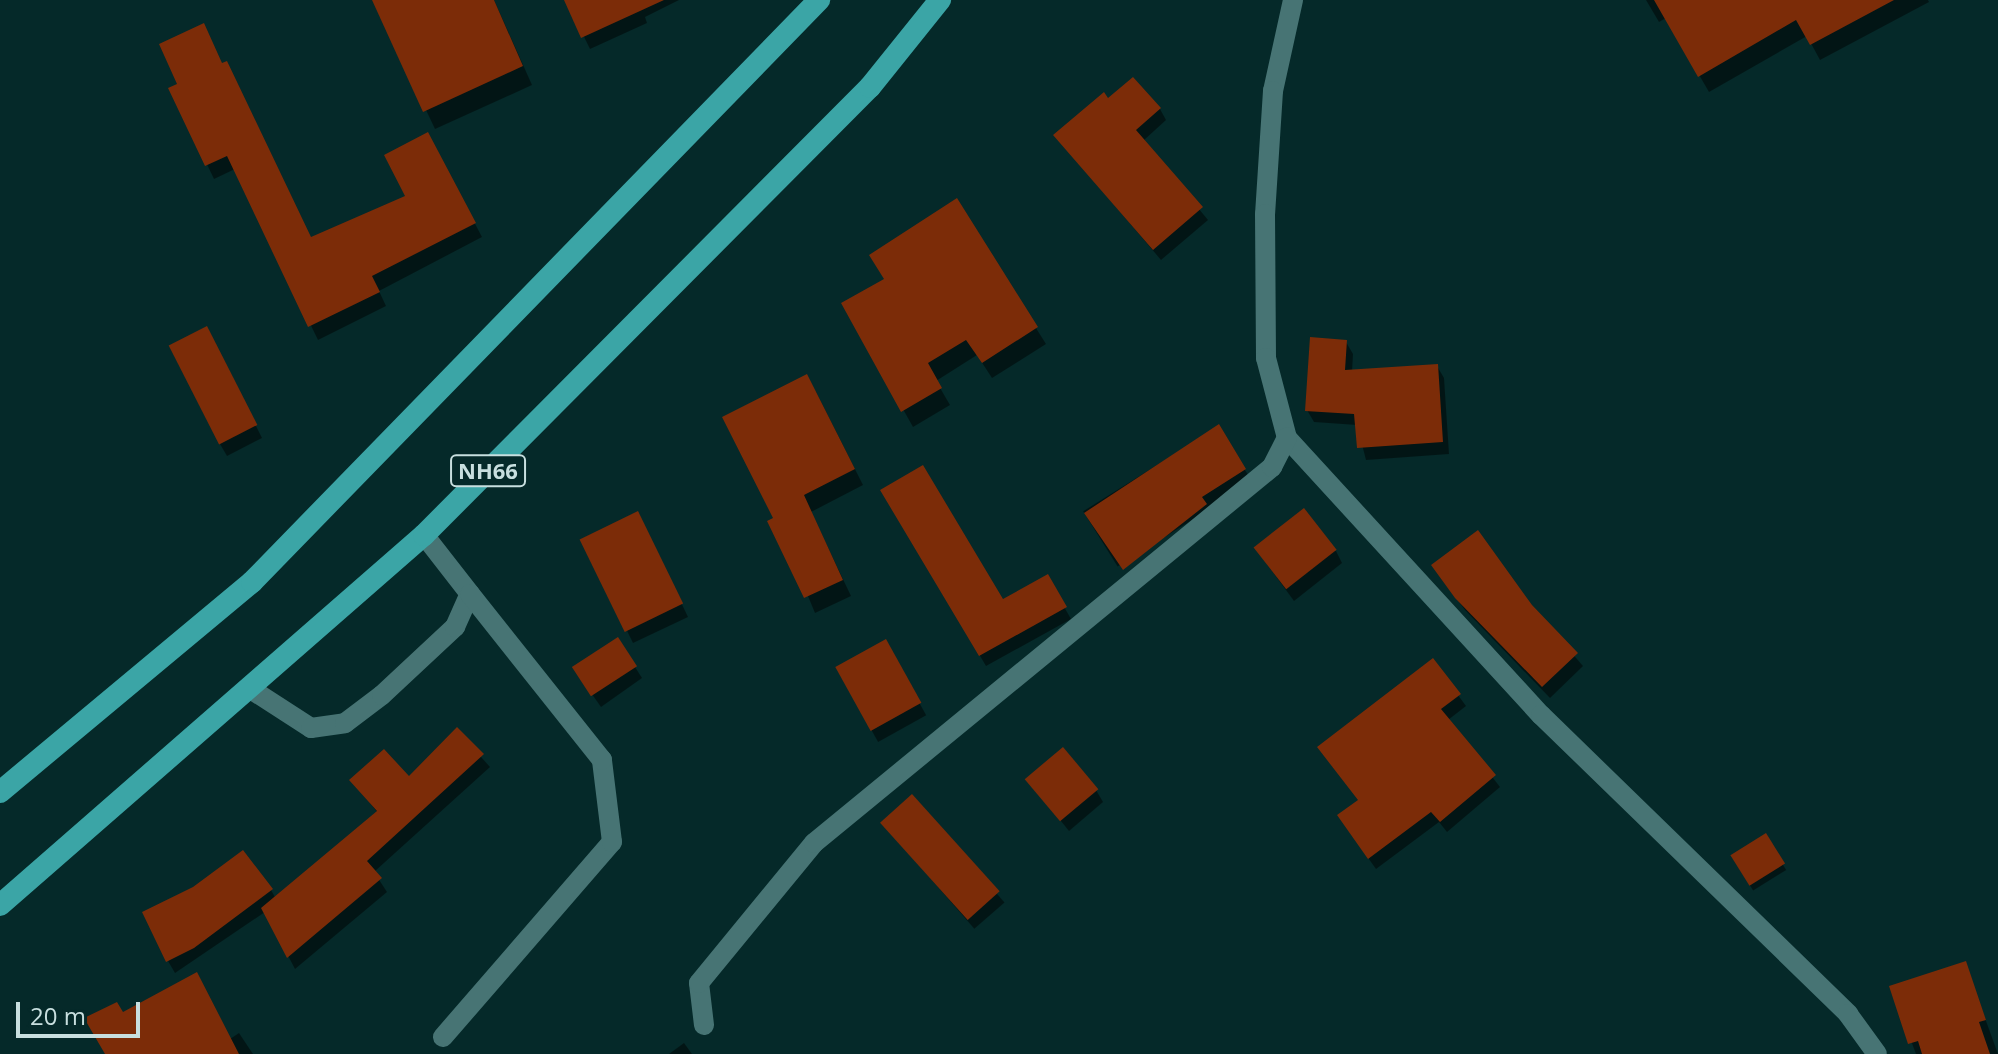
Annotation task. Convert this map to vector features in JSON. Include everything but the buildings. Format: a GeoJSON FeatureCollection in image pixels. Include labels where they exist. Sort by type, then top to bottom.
{"type":"FeatureCollection","features":[{"type":"Feature","properties":{"kind":"highway"},"geometry":{"type":"LineString","coordinates":[[0,792],[252,582],[819,0]]}},
{"type":"Feature","properties":{"kind":"highway","name":"NH66"},"geometry":{"type":"LineString","coordinates":[[0,905],[424,535],[870,87],[940,0]]}},
{"type":"Feature","properties":{"kind":"street"},"geometry":{"type":"LineString","coordinates":[[1293,0],[1273,91],[1265,214],[1266,358],[1287,438],[1541,715],[1848,1014],[1877,1054]]}},
{"type":"Feature","properties":{"kind":"street"},"geometry":{"type":"LineString","coordinates":[[704,1025],[699,983],[814,843],[1272,467],[1287,438]]}},
{"type":"Feature","properties":{"kind":"street"},"geometry":{"type":"LineString","coordinates":[[424,535],[602,760],[612,842],[443,1037]]}},
{"type":"Feature","properties":{"kind":"street"},"geometry":{"type":"LineString","coordinates":[[249,688],[311,728],[345,723],[455,627],[470,594]]}}]}
